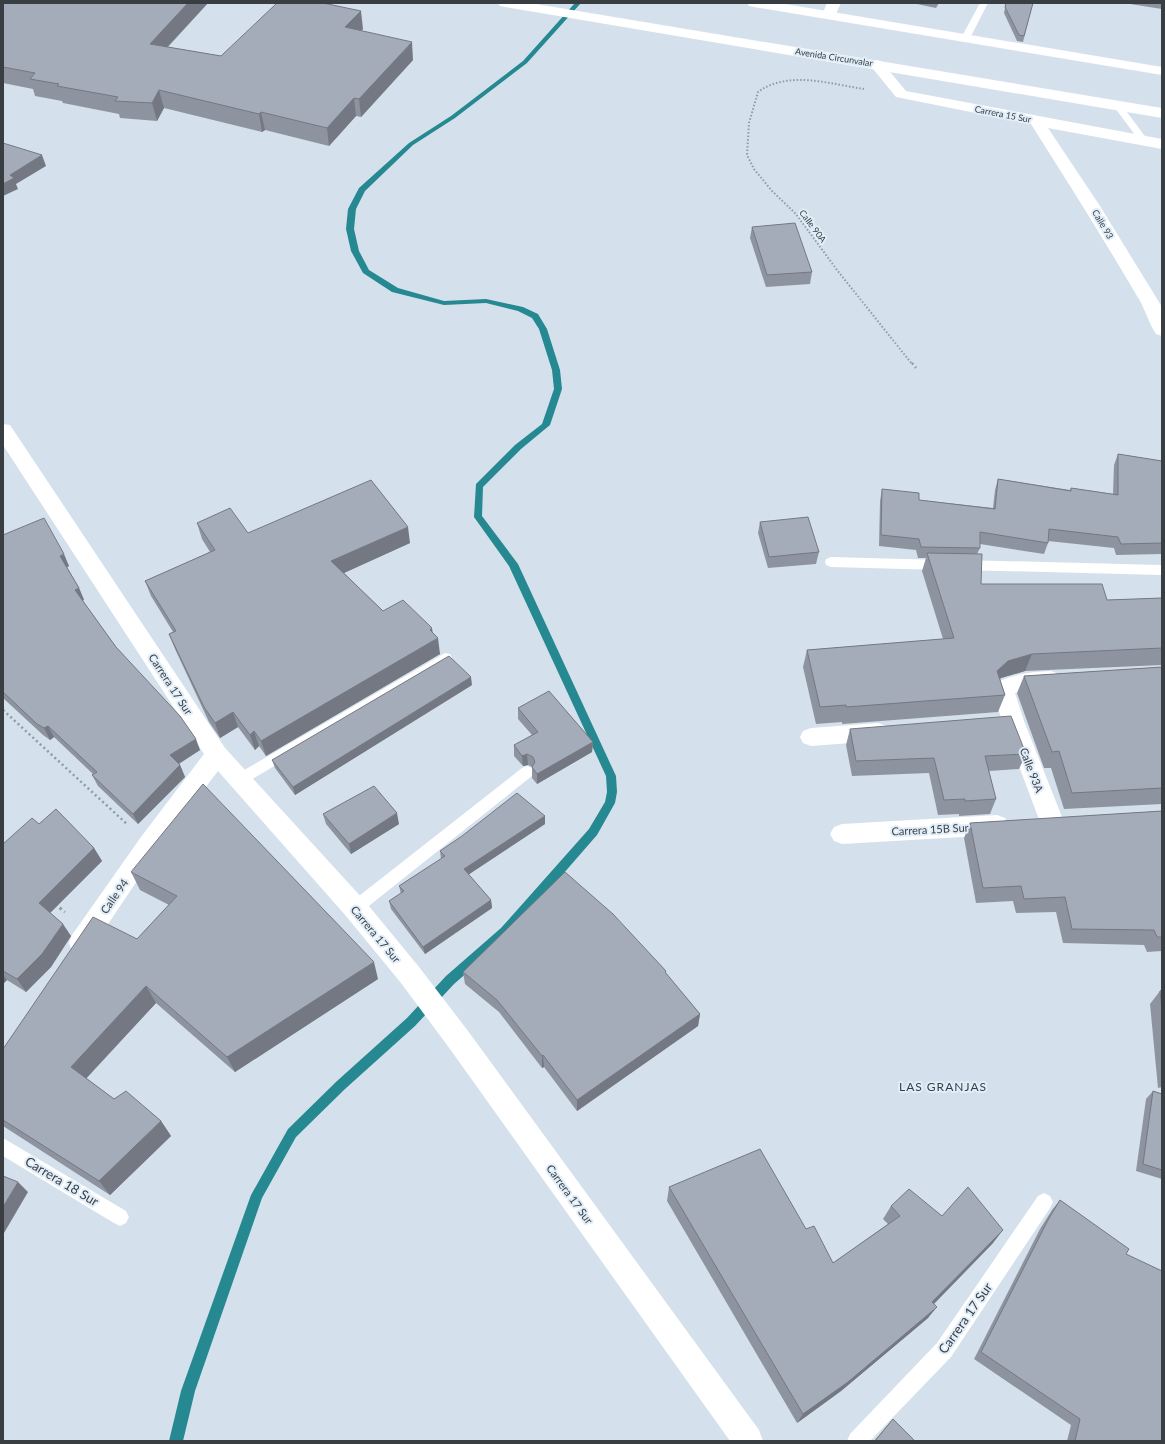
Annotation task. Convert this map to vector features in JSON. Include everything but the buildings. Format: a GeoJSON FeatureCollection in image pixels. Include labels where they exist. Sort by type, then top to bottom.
{"type":"FeatureCollection","features":[{"type":"Feature","properties":{"kind":"main road","name":"Avenida Circunvalar"},"geometry":{"type":"LineString","coordinates":[[505,3],[1162,113]]}},
{"type":"Feature","properties":{"kind":"main road"},"geometry":{"type":"LineString","coordinates":[[754,3],[832,9],[966,38],[1162,71]]}},
{"type":"Feature","properties":{"kind":"main road"},"geometry":{"type":"LineString","coordinates":[[876,64],[901,94]]}},
{"type":"Feature","properties":{"kind":"main road","name":"Carrera 15 Sur"},"geometry":{"type":"LineString","coordinates":[[901,94],[1162,144]]}},
{"type":"Feature","properties":{"kind":"main road","name":"Calle 93"},"geometry":{"type":"LineString","coordinates":[[1036,121],[1092,206],[1141,287],[1153,307],[1162,330]]}},
{"type":"Feature","properties":{"kind":"main road","name":"Carrera 17 Sur"},"geometry":{"type":"LineString","coordinates":[[3,430],[217,755],[355,908],[410,974],[748,1441]]}},
{"type":"Feature","properties":{"kind":"main road","name":"Calle 93A"},"geometry":{"type":"LineString","coordinates":[[1052,822],[1013,721],[1003,689],[1011,684],[1025,681],[1071,679]]}},
{"type":"Feature","properties":{"kind":"main road"},"geometry":{"type":"LineString","coordinates":[[990,723],[1013,721]]}},
{"type":"Feature","properties":{"kind":"main road"},"geometry":{"type":"LineString","coordinates":[[811,737],[896,730]]}},
{"type":"Feature","properties":{"kind":"main road","name":"Calle 94"},"geometry":{"type":"LineString","coordinates":[[68,964],[149,844],[217,755]]}},
{"type":"Feature","properties":{"kind":"main road","name":"Carrera 15B Sur"},"geometry":{"type":"LineString","coordinates":[[842,834],[1076,821]]}},
{"type":"Feature","properties":{"kind":"lane"},"geometry":{"type":"LineString","coordinates":[[966,38],[984,3]]}},
{"type":"Feature","properties":{"kind":"lane"},"geometry":{"type":"LineString","coordinates":[[1118,106],[1144,141]]}},
{"type":"Feature","properties":{"kind":"lane"},"geometry":{"type":"LineString","coordinates":[[831,562],[1162,570]]}},
{"type":"Feature","properties":{"kind":"lane"},"geometry":{"type":"LineString","coordinates":[[240,780],[445,658]]}},
{"type":"Feature","properties":{"kind":"lane"},"geometry":{"type":"LineString","coordinates":[[355,908],[528,772]]}},
{"type":"Feature","properties":{"kind":"lane","name":"Carrera 18 Sur"},"geometry":{"type":"LineString","coordinates":[[3,1146],[120,1217]]}},
{"type":"Feature","properties":{"kind":"lane","name":"Carrera 17 Sur"},"geometry":{"type":"LineString","coordinates":[[857,1441],[944,1350],[1044,1202]]}},
{"type":"Feature","properties":{"kind":"path","name":"Calle 90A"},"geometry":{"type":"LineString","coordinates":[[901,94],[793,79],[769,84],[758,92],[755,107],[749,123],[747,155],[754,169],[772,191],[796,214],[837,270],[916,368]]}},
{"type":"Feature","properties":{"kind":"path"},"geometry":{"type":"LineString","coordinates":[[3,710],[149,844]]}},
{"type":"Feature","properties":{"kind":"path"},"geometry":{"type":"LineString","coordinates":[[52,902],[89,931]]}},
{"type":"Feature","properties":{"kind":"waterway"},"geometry":{"type":"LineString","coordinates":[[176,1441],[188,1391],[257,1195],[292,1133],[341,1085],[411,1022],[450,980],[505,932],[593,832],[610,803],[612,792],[611,776],[513,564],[478,517],[479,486],[518,447],[546,425],[558,389],[556,370],[543,329],[535,316],[520,309],[486,301],[444,303],[395,290],[366,271],[355,251],[350,229],[352,209],[362,190],[411,144],[453,117],[525,62],[578,3]]}},
{"type":"Feature","properties":{"kind":"district","name":"LAS GRANJAS"},"geometry":{"type":"Point","coordinates":[943,1086]}}]}
